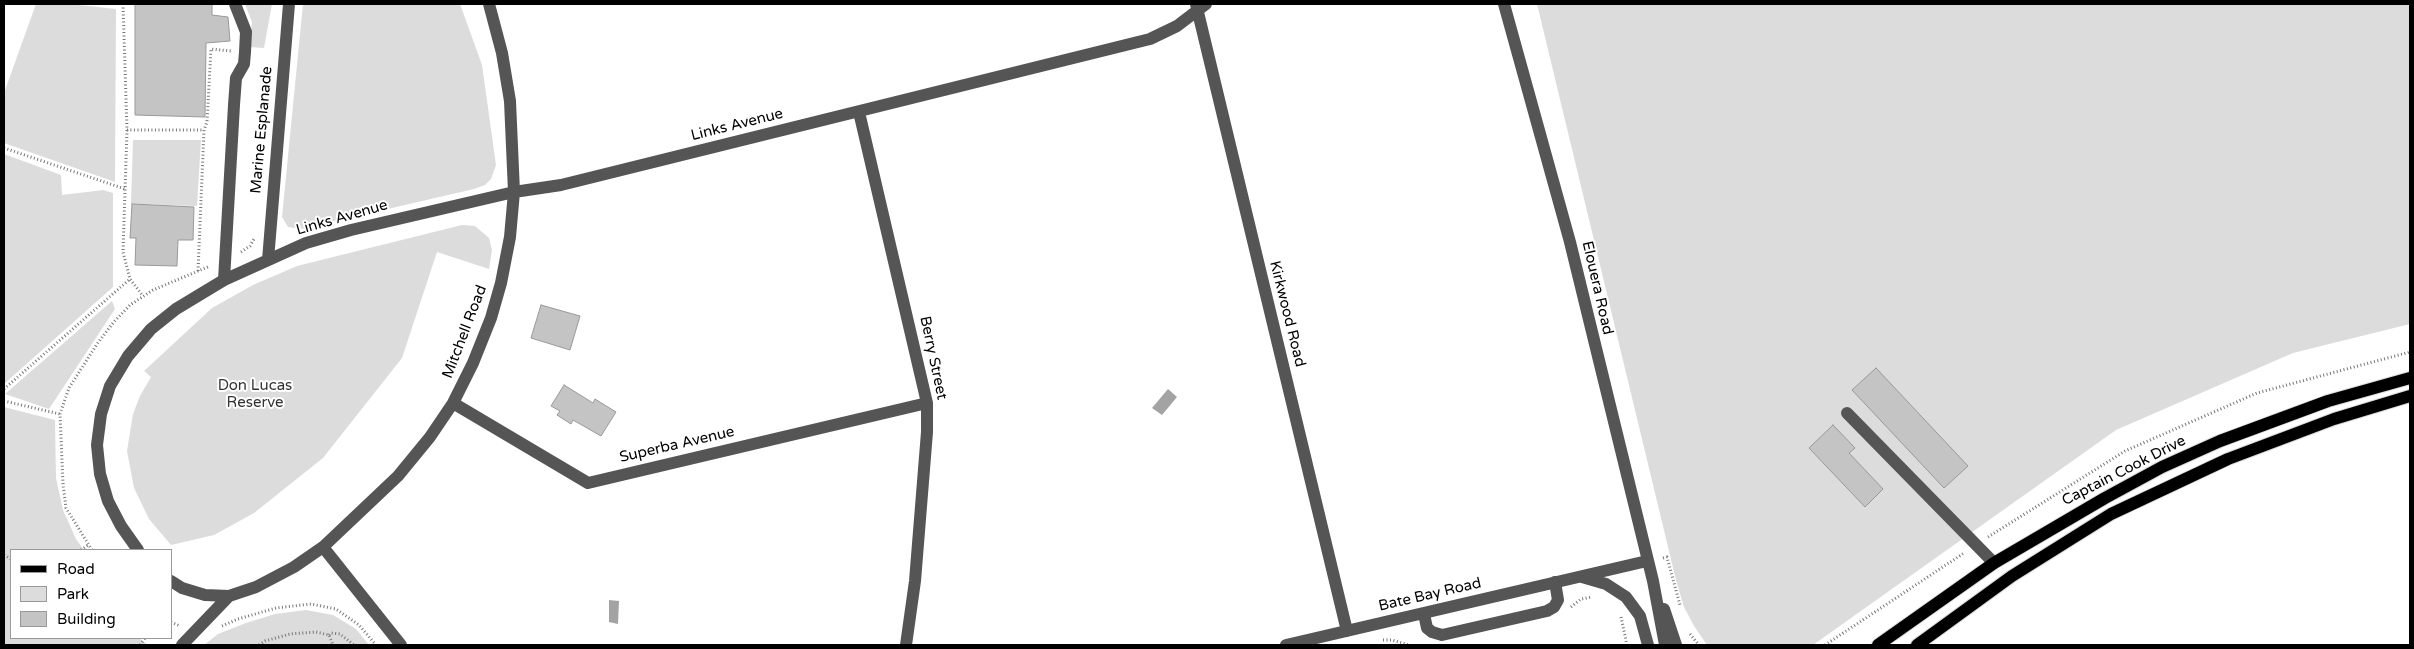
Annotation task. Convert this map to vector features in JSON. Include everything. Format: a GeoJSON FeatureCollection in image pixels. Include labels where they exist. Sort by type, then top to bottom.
{"type":"FeatureCollection","features":[{"type":"Feature","properties":{"kind":"main road","name":"Captain Cook Drive"},"geometry":{"type":"LineString","coordinates":[[1878,645],[1994,563],[2162,467],[2328,401],[2410,378]]}},
{"type":"Feature","properties":{"kind":"main road"},"geometry":{"type":"LineString","coordinates":[[1917,645],[2012,576],[2111,514],[2228,459],[2334,418],[2410,396]]}},
{"type":"Feature","properties":{"kind":"street"},"geometry":{"type":"LineString","coordinates":[[224,280],[234,96],[236,78],[244,64],[246,32],[235,4]]}},
{"type":"Feature","properties":{"kind":"street","name":"Marine Esplanade"},"geometry":{"type":"LineString","coordinates":[[268,260],[289,4]]}},
{"type":"Feature","properties":{"kind":"street","name":"Mitchell Road"},"geometry":{"type":"LineString","coordinates":[[172,582],[182,588],[205,595],[229,596],[256,587],[323,548],[398,476],[430,437],[453,403],[473,363],[491,318],[501,283],[510,237],[514,192],[510,101],[502,52],[489,4]]}},
{"type":"Feature","properties":{"kind":"street","name":"Elouera Road"},"geometry":{"type":"LineString","coordinates":[[1504,4],[1570,242],[1647,561],[1677,642]]}},
{"type":"Feature","properties":{"kind":"street","name":"Links Avenue"},"geometry":{"type":"LineString","coordinates":[[137,549],[120,526],[108,502],[100,474],[97,445],[101,414],[110,386],[128,356],[151,329],[176,309],[224,280],[306,243],[351,230],[514,192],[561,185],[1150,39],[1178,26],[1200,6]]}},
{"type":"Feature","properties":{"kind":"street","name":"Kirkwood Road"},"geometry":{"type":"LineString","coordinates":[[1200,6],[1347,631]]}},
{"type":"Feature","properties":{"kind":"street","name":"Berry Street"},"geometry":{"type":"LineString","coordinates":[[859,112],[927,403],[927,432],[915,581],[906,645]]}},
{"type":"Feature","properties":{"kind":"street","name":"Superba Avenue"},"geometry":{"type":"LineString","coordinates":[[453,403],[588,482],[927,403]]}},
{"type":"Feature","properties":{"kind":"street"},"geometry":{"type":"LineString","coordinates":[[1847,412],[1994,563]]}},
{"type":"Feature","properties":{"kind":"street"},"geometry":{"type":"LineString","coordinates":[[323,548],[401,645]]}},
{"type":"Feature","properties":{"kind":"street","name":"Bate Bay Road"},"geometry":{"type":"LineString","coordinates":[[1286,645],[1647,561]]}},
{"type":"Feature","properties":{"kind":"street","name":"Bate Bay Road"},"geometry":{"type":"LineString","coordinates":[[1580,577],[1606,584],[1626,598],[1640,616],[1648,645]]}},
{"type":"Feature","properties":{"kind":"street","name":"Elouera Road"},"geometry":{"type":"LineString","coordinates":[[1653,581],[1665,645]]}},
{"type":"Feature","properties":{"kind":"street"},"geometry":{"type":"LineString","coordinates":[[1424,614],[1427,628],[1432,632],[1442,635],[1547,611],[1554,607],[1558,600],[1555,582]]}},
{"type":"Feature","properties":{"kind":"street","name":"Mitchell Road"},"geometry":{"type":"LineString","coordinates":[[182,645],[229,596]]}},
{"type":"Feature","properties":{"kind":"path"},"geometry":{"type":"LineString","coordinates":[[123,4],[127,130],[123,252],[130,279],[143,296]]}},
{"type":"Feature","properties":{"kind":"path"},"geometry":{"type":"LineString","coordinates":[[198,271],[204,130],[207,122],[212,49],[245,52]]}},
{"type":"Feature","properties":{"kind":"path"},"geometry":{"type":"LineString","coordinates":[[127,130],[204,130]]}},
{"type":"Feature","properties":{"kind":"path"},"geometry":{"type":"LineString","coordinates":[[4,148],[125,189]]}},
{"type":"Feature","properties":{"kind":"path"},"geometry":{"type":"LineString","coordinates":[[91,549],[66,508],[61,465],[60,414],[69,388],[112,323],[143,296],[225,260],[250,246],[258,232]]}},
{"type":"Feature","properties":{"kind":"path"},"geometry":{"type":"LineString","coordinates":[[4,389],[130,279]]}},
{"type":"Feature","properties":{"kind":"path"},"geometry":{"type":"LineString","coordinates":[[4,400],[60,414]]}},
{"type":"Feature","properties":{"kind":"path"},"geometry":{"type":"LineString","coordinates":[[82,549],[88,544]]}},
{"type":"Feature","properties":{"kind":"path"},"geometry":{"type":"LineString","coordinates":[[1647,561],[1667,557],[1682,612]]}},
{"type":"Feature","properties":{"kind":"path"},"geometry":{"type":"LineString","coordinates":[[215,630],[238,619],[276,608],[311,604],[336,610],[360,624],[376,645]]}},
{"type":"Feature","properties":{"kind":"path"},"geometry":{"type":"LineString","coordinates":[[1687,631],[1698,645]]}},
{"type":"Feature","properties":{"kind":"path"},"geometry":{"type":"LineString","coordinates":[[259,645],[265,641],[290,634],[316,632],[329,635],[331,633],[340,634],[354,645]]}},
{"type":"Feature","properties":{"kind":"path"},"geometry":{"type":"LineString","coordinates":[[329,635],[333,645]]}},
{"type":"Feature","properties":{"kind":"path"},"geometry":{"type":"LineString","coordinates":[[1374,642],[1392,640],[1409,645]]}},
{"type":"Feature","properties":{"kind":"green space"},"geometry":{"type":"Polygon","coordinates":[[[36,4],[69,4],[116,9],[115,182],[4,143],[4,93],[36,4]]]}},
{"type":"Feature","properties":{"kind":"green space"},"geometry":{"type":"Polygon","coordinates":[[[245,4],[272,4],[264,48],[249,47],[252,22],[245,4]]]}},
{"type":"Feature","properties":{"kind":"green space"},"geometry":{"type":"Polygon","coordinates":[[[303,4],[460,4],[482,65],[496,165],[491,179],[485,185],[474,189],[301,229],[288,227],[282,217],[303,4]]]}},
{"type":"Feature","properties":{"kind":"green space"},"geometry":{"type":"Polygon","coordinates":[[[1537,4],[2410,4],[2410,324],[2293,353],[2116,430],[1813,645],[1707,645],[1684,607],[1676,580],[1537,4]]]}},
{"type":"Feature","properties":{"kind":"green space"},"geometry":{"type":"Polygon","coordinates":[[[133,140],[201,140],[197,206],[131,204],[133,140]]]}},
{"type":"Feature","properties":{"kind":"green space"},"geometry":{"type":"Polygon","coordinates":[[[4,154],[61,175],[62,195],[103,190],[113,193],[113,287],[4,384],[4,154]]]}},
{"type":"Feature","properties":{"kind":"green space","name":"Don Lucas Reserve"},"geometry":{"type":"Polygon","coordinates":[[[462,225],[475,226],[489,238],[492,250],[489,269],[437,252],[402,358],[323,458],[254,513],[214,535],[171,545],[149,519],[134,488],[127,451],[133,414],[140,396],[151,377],[144,371],[212,308],[253,285],[297,266],[462,225]]]}},
{"type":"Feature","properties":{"kind":"green space"},"geometry":{"type":"Polygon","coordinates":[[[112,301],[115,309],[49,409],[5,394],[112,301]]]}},
{"type":"Feature","properties":{"kind":"green space"},"geometry":{"type":"Polygon","coordinates":[[[4,407],[55,420],[56,478],[63,510],[76,539],[83,549],[10,549],[10,639],[140,639],[148,645],[4,645],[4,407]]]}},
{"type":"Feature","properties":{"kind":"green space"},"geometry":{"type":"Polygon","coordinates":[[[306,610],[333,615],[356,629],[369,645],[204,645],[218,634],[246,623],[275,614],[306,610]]]}},
{"type":"Feature","properties":{"kind":"shaded area"},"geometry":{"type":"Polygon","coordinates":[[[1168,389],[1177,397],[1162,415],[1152,408],[1168,389]]]}},
{"type":"Feature","properties":{"kind":"shaded area"},"geometry":{"type":"Polygon","coordinates":[[[609,600],[619,601],[618,624],[609,622],[609,600]]]}},
{"type":"Feature","properties":{"kind":"building"},"geometry":{"type":"Polygon","coordinates":[[[135,4],[212,4],[212,15],[228,17],[230,41],[206,43],[205,117],[135,115],[135,4]]]}},
{"type":"Feature","properties":{"kind":"building"},"geometry":{"type":"Polygon","coordinates":[[[132,204],[194,207],[193,240],[178,240],[177,266],[135,265],[136,238],[130,238],[132,204]]]}},
{"type":"Feature","properties":{"kind":"building"},"geometry":{"type":"Polygon","coordinates":[[[541,305],[580,316],[570,350],[531,338],[541,305]]]}},
{"type":"Feature","properties":{"kind":"building"},"geometry":{"type":"Polygon","coordinates":[[[1876,368],[1968,466],[1944,488],[1852,390],[1876,368]]]}},
{"type":"Feature","properties":{"kind":"building"},"geometry":{"type":"Polygon","coordinates":[[[564,385],[593,403],[595,399],[616,412],[601,436],[573,420],[571,424],[557,415],[560,411],[551,406],[564,385]]]}},
{"type":"Feature","properties":{"kind":"building"},"geometry":{"type":"Polygon","coordinates":[[[1833,425],[1855,448],[1849,453],[1883,489],[1865,507],[1809,448],[1833,425]]]}}]}
